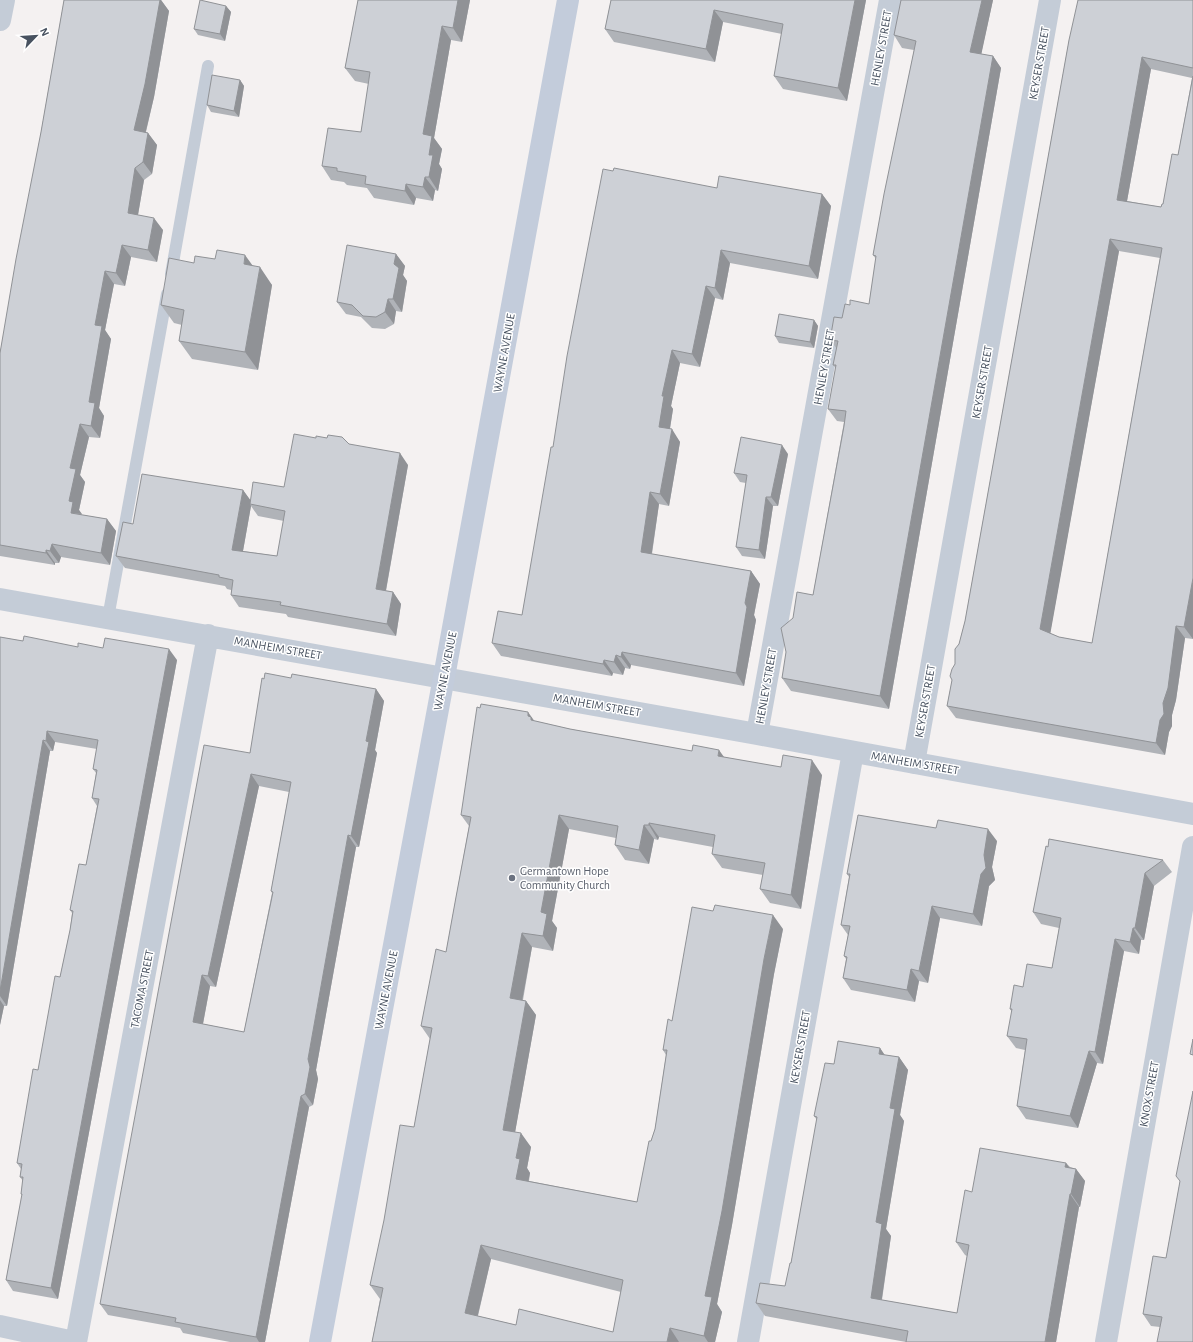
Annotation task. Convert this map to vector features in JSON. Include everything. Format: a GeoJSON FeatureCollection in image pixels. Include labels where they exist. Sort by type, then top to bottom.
{"type":"FeatureCollection","features":[{"type":"Feature","properties":{"kind":"main road","name":"WAYNE AVENUE"},"geometry":{"type":"LineString","coordinates":[[320,1342],[444,678],[568,0]]}},
{"type":"Feature","properties":{"kind":"street"},"geometry":{"type":"LineString","coordinates":[[0,20],[4,0]]}},
{"type":"Feature","properties":{"kind":"street","name":"HENLEY STREET"},"geometry":{"type":"LineString","coordinates":[[757,734],[890,0]]}},
{"type":"Feature","properties":{"kind":"street","name":"KEYSER STREET"},"geometry":{"type":"LineString","coordinates":[[914,763],[1050,0]]}},
{"type":"Feature","properties":{"kind":"street","name":"MANHEIM STREET"},"geometry":{"type":"LineString","coordinates":[[0,599],[757,734],[1193,814]]}},
{"type":"Feature","properties":{"kind":"street","name":"TACOMA STREET"},"geometry":{"type":"LineString","coordinates":[[75,1342],[208,636]]}},
{"type":"Feature","properties":{"kind":"street","name":"KEYSER STREET"},"geometry":{"type":"LineString","coordinates":[[748,1342],[853,752]]}},
{"type":"Feature","properties":{"kind":"street","name":"KNOX STREET"},"geometry":{"type":"LineString","coordinates":[[1106,1342],[1193,847]]}},
{"type":"Feature","properties":{"kind":"street"},"geometry":{"type":"LineString","coordinates":[[0,1326],[75,1342]]}},
{"type":"Feature","properties":{"kind":"lane"},"geometry":{"type":"LineString","coordinates":[[108,618],[208,66]]}},
{"type":"Feature","properties":{"kind":"building"},"geometry":{"type":"Polygon","coordinates":[[[64,0],[160,0],[145,84],[134,130],[148,133],[143,162],[135,168],[128,213],[154,218],[148,250],[122,245],[116,273],[105,271],[95,325],[102,326],[89,402],[95,403],[91,426],[80,424],[70,468],[76,469],[69,501],[73,502],[71,513],[107,519],[101,553],[52,544],[50,551],[46,550],[46,553],[0,545],[0,353],[64,0]]]}},
{"type":"Feature","properties":{"kind":"building"},"geometry":{"type":"Polygon","coordinates":[[[200,0],[226,6],[220,34],[194,29],[200,0]]]}},
{"type":"Feature","properties":{"kind":"building"},"geometry":{"type":"Polygon","coordinates":[[[358,0],[458,0],[453,28],[442,26],[423,134],[432,136],[429,155],[433,155],[429,177],[425,177],[423,187],[406,184],[405,191],[365,184],[366,176],[337,171],[337,168],[322,166],[328,128],[361,132],[370,72],[345,68],[358,0]]]}},
{"type":"Feature","properties":{"kind":"building"},"geometry":{"type":"Polygon","coordinates":[[[611,0],[855,0],[838,88],[774,76],[783,24],[714,10],[706,49],[605,29],[611,0]]]}},
{"type":"Feature","properties":{"kind":"building"},"geometry":{"type":"Polygon","coordinates":[[[901,0],[982,0],[970,52],[993,56],[880,696],[782,678],[786,652],[781,628],[793,618],[797,592],[813,595],[844,426],[846,411],[828,409],[836,365],[833,365],[838,341],[830,340],[834,317],[842,318],[845,304],[850,305],[850,300],[869,304],[876,256],[873,255],[884,194],[916,41],[894,35],[901,0]]]}},
{"type":"Feature","properties":{"kind":"building"},"geometry":{"type":"Polygon","coordinates":[[[1078,0],[1193,0],[1193,68],[1142,57],[1117,200],[1161,207],[1163,204],[1172,154],[1178,155],[1193,76],[1193,578],[1184,627],[1176,626],[1168,688],[1163,703],[1164,714],[1160,720],[1156,743],[947,706],[952,680],[950,676],[955,664],[955,649],[959,644],[965,621],[1069,40],[1078,0]],[[1110,239],[1040,629],[1059,637],[1092,643],[1162,248],[1110,239]]]}},
{"type":"Feature","properties":{"kind":"building"},"geometry":{"type":"Polygon","coordinates":[[[212,75],[240,80],[234,111],[207,105],[212,75]]]}},
{"type":"Feature","properties":{"kind":"building"},"geometry":{"type":"Polygon","coordinates":[[[614,168],[717,188],[719,176],[822,194],[809,266],[721,250],[715,288],[706,286],[692,354],[672,350],[662,396],[664,396],[659,427],[672,429],[660,494],[650,492],[641,552],[751,571],[745,603],[747,607],[736,673],[622,652],[621,657],[616,655],[614,662],[604,660],[603,664],[492,643],[498,611],[522,615],[551,447],[553,447],[567,356],[603,169],[613,171],[614,168]]]}},
{"type":"Feature","properties":{"kind":"building"},"geometry":{"type":"Polygon","coordinates":[[[347,245],[396,254],[394,264],[399,268],[393,299],[388,299],[385,312],[376,317],[363,316],[352,305],[337,302],[347,245]]]}},
{"type":"Feature","properties":{"kind":"building"},"geometry":{"type":"Polygon","coordinates":[[[217,250],[245,255],[244,264],[260,267],[245,352],[179,341],[184,310],[161,305],[169,258],[194,263],[195,256],[215,259],[217,250]]]}},
{"type":"Feature","properties":{"kind":"building"},"geometry":{"type":"Polygon","coordinates":[[[779,314],[814,320],[810,342],[775,336],[779,314]]]}},
{"type":"Feature","properties":{"kind":"building"},"geometry":{"type":"Polygon","coordinates":[[[294,434],[316,438],[316,436],[327,438],[328,435],[342,437],[349,444],[400,453],[376,589],[393,592],[387,624],[280,605],[281,602],[231,595],[233,580],[219,577],[219,575],[116,556],[123,522],[133,524],[142,474],[243,490],[232,550],[277,556],[285,511],[250,504],[253,482],[284,487],[294,434]]]}},
{"type":"Feature","properties":{"kind":"building"},"geometry":{"type":"Polygon","coordinates":[[[741,437],[782,445],[771,497],[766,497],[759,550],[736,547],[747,475],[734,473],[741,437]]]}},
{"type":"Feature","properties":{"kind":"building"},"geometry":{"type":"Polygon","coordinates":[[[24,636],[78,647],[78,643],[103,648],[105,638],[169,649],[51,1288],[6,1280],[22,1194],[23,1177],[20,1177],[22,1164],[17,1163],[33,1069],[38,1070],[55,976],[60,977],[70,930],[73,911],[70,910],[79,864],[86,865],[99,799],[92,798],[97,770],[93,769],[98,740],[47,731],[46,741],[43,740],[0,991],[0,637],[23,641],[24,636]]]}},
{"type":"Feature","properties":{"kind":"building"},"geometry":{"type":"Polygon","coordinates":[[[265,673],[291,678],[292,674],[376,689],[366,741],[369,742],[351,836],[348,835],[308,1059],[310,1067],[305,1094],[301,1096],[256,1337],[175,1322],[176,1318],[100,1304],[204,745],[250,753],[262,678],[264,679],[265,673]],[[251,774],[208,976],[202,975],[193,1022],[244,1032],[273,892],[271,891],[291,782],[251,774]]]}},
{"type":"Feature","properties":{"kind":"building"},"geometry":{"type":"Polygon","coordinates":[[[481,704],[528,712],[528,716],[531,717],[531,720],[570,729],[692,751],[693,745],[719,750],[718,756],[781,767],[783,755],[812,760],[791,895],[760,889],[765,863],[712,854],[715,835],[649,823],[649,825],[644,825],[639,850],[615,845],[618,826],[559,815],[541,912],[547,914],[543,936],[522,933],[510,998],[526,1001],[503,1130],[521,1133],[516,1158],[520,1159],[516,1179],[637,1202],[649,1141],[651,1141],[655,1129],[667,1050],[663,1050],[668,1019],[672,1021],[692,907],[713,911],[715,905],[773,915],[764,959],[722,1211],[705,1296],[712,1297],[704,1336],[670,1328],[667,1342],[372,1342],[383,1288],[370,1285],[384,1220],[400,1125],[414,1127],[432,1028],[421,1026],[436,949],[446,952],[471,817],[461,815],[477,707],[480,708],[481,704]],[[481,1245],[465,1313],[516,1325],[519,1309],[613,1332],[623,1280],[481,1245]]]}},
{"type":"Feature","properties":{"kind":"building"},"geometry":{"type":"Polygon","coordinates":[[[858,815],[936,828],[938,820],[988,829],[984,855],[986,868],[981,874],[973,914],[932,906],[919,971],[911,969],[907,990],[843,978],[847,957],[844,956],[850,926],[841,925],[850,874],[847,874],[858,815]]]}},
{"type":"Feature","properties":{"kind":"building"},"geometry":{"type":"Polygon","coordinates":[[[1049,839],[1163,860],[1145,873],[1135,928],[1133,928],[1130,942],[1115,939],[1095,1052],[1089,1051],[1070,1116],[1017,1106],[1027,1039],[1007,1036],[1012,1009],[1010,1009],[1014,985],[1023,987],[1027,964],[1052,968],[1061,918],[1033,912],[1046,846],[1048,847],[1049,839]]]}},
{"type":"Feature","properties":{"kind":"building"},"geometry":{"type":"Polygon","coordinates":[[[1193,1039],[1193,1055],[1190,1054],[1193,1039]]]}},
{"type":"Feature","properties":{"kind":"building"},"geometry":{"type":"Polygon","coordinates":[[[838,1041],[880,1048],[879,1054],[899,1057],[890,1108],[895,1109],[876,1222],[882,1224],[871,1298],[957,1313],[969,1245],[956,1242],[965,1190],[972,1192],[980,1148],[1066,1163],[1065,1167],[1076,1169],[1070,1194],[1045,1342],[906,1342],[908,1331],[756,1303],[760,1283],[785,1286],[791,1263],[817,1117],[814,1116],[825,1063],[834,1064],[838,1041]]]}},
{"type":"Feature","properties":{"kind":"building"},"geometry":{"type":"Polygon","coordinates":[[[1193,1091],[1193,1342],[1157,1342],[1162,1317],[1143,1314],[1153,1256],[1166,1258],[1180,1181],[1176,1176],[1193,1091]]]}},
{"type":"Feature","properties":{"kind":"place","name":"Germantown Hope Community Church"},"geometry":{"type":"Point","coordinates":[512,878]}}]}
